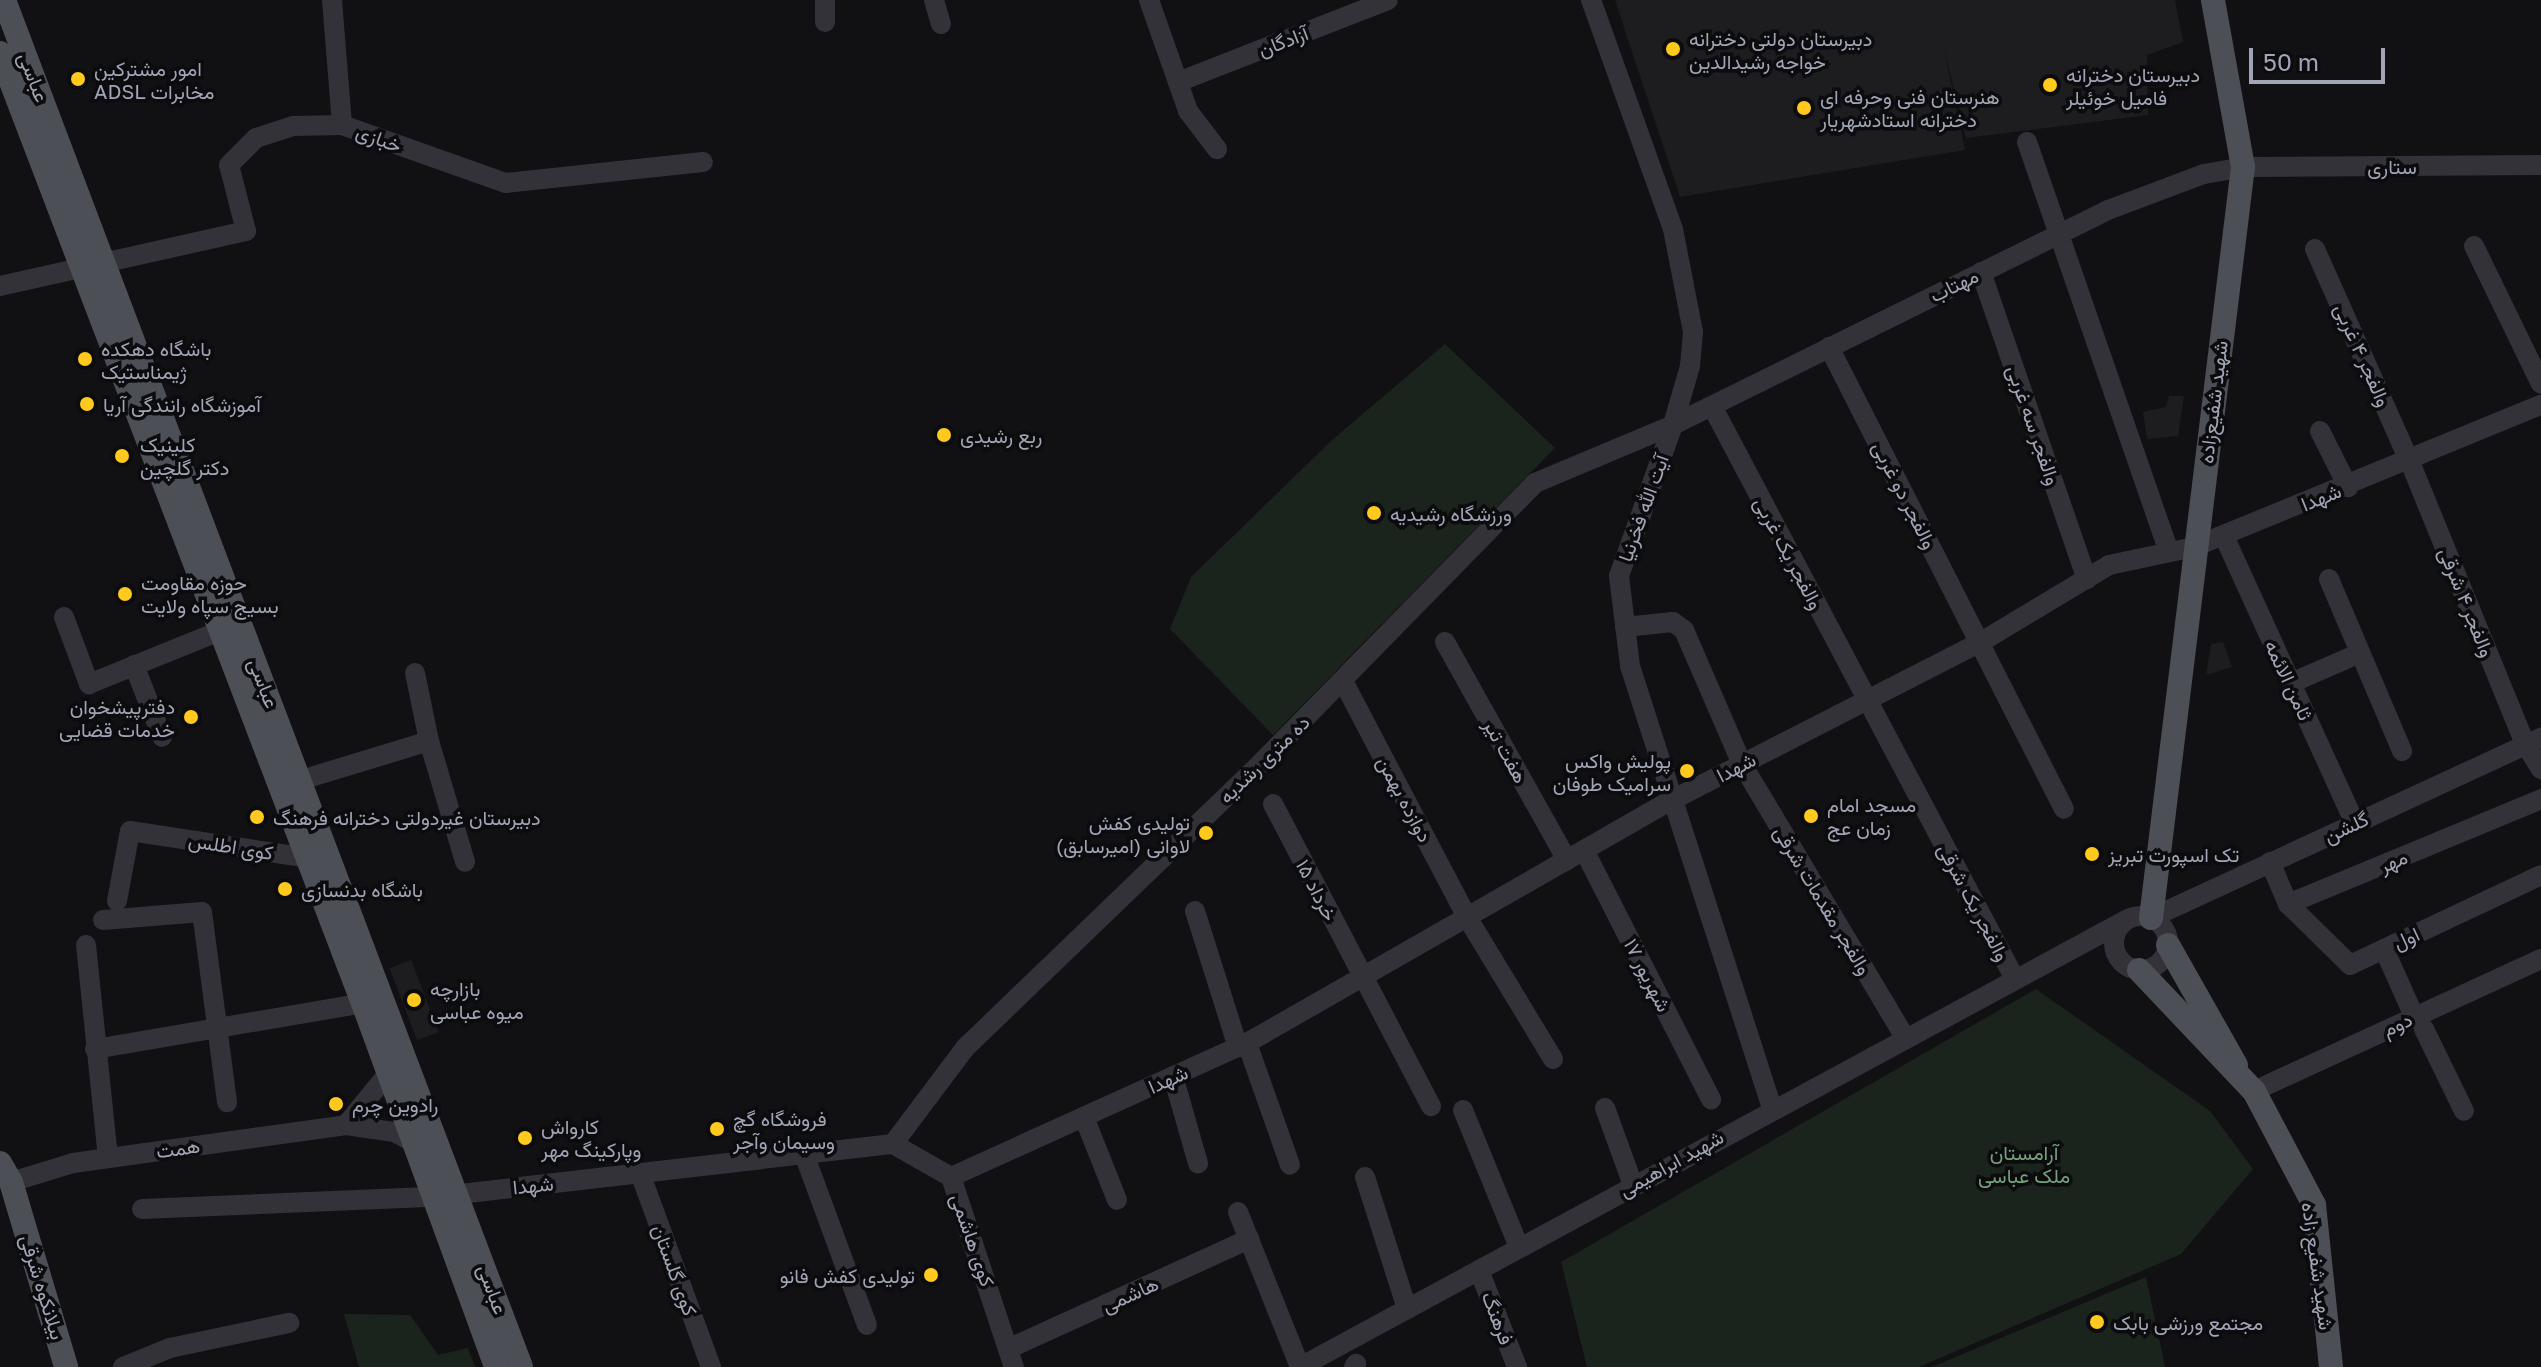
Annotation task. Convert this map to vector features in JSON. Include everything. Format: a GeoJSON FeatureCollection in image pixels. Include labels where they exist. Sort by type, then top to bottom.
{"type":"FeatureCollection","features":[{"type":"Feature","properties":{"kind":"main road","name":"عباسى"},"geometry":{"type":"LineString","coordinates":[[4,0],[218,632],[304,857],[374,1001],[405,1052],[521,1367]]}},
{"type":"Feature","properties":{"kind":"main road","name":"شهید شفیع‌زاده"},"geometry":{"type":"LineString","coordinates":[[2139,918],[2161,805],[2243,167],[2213,0]]}},
{"type":"Feature","properties":{"kind":"main road","name":"عباسى"},"geometry":{"type":"LineString","coordinates":[[0,53],[92,263],[241,622],[332,861],[374,1001],[389,1074],[496,1367]]}},
{"type":"Feature","properties":{"kind":"main road","name":"شهید شفیع زاده"},"geometry":{"type":"LineString","coordinates":[[2168,945],[2314,1205],[2331,1367]]}},
{"type":"Feature","properties":{"kind":"main road","name":"شهید شفیع زاده"},"geometry":{"type":"LineString","coordinates":[[2139,970],[2251,1088]]}},
{"type":"Feature","properties":{"kind":"main road","name":"بیلانکوه شرقی"},"geometry":{"type":"LineString","coordinates":[[4,1170],[66,1367]]}},
{"type":"Feature","properties":{"kind":"street"},"geometry":{"type":"LineString","coordinates":[[332,0],[342,125]]}},
{"type":"Feature","properties":{"kind":"street"},"geometry":{"type":"LineString","coordinates":[[825,0],[825,22]]}},
{"type":"Feature","properties":{"kind":"street"},"geometry":{"type":"LineString","coordinates":[[934,0],[941,24]]}},
{"type":"Feature","properties":{"kind":"street"},"geometry":{"type":"LineString","coordinates":[[1149,0],[1199,131],[1217,149]]}},
{"type":"Feature","properties":{"kind":"street","name":"آزادگان"},"geometry":{"type":"LineString","coordinates":[[1178,82],[1388,0]]}},
{"type":"Feature","properties":{"kind":"street","name":"آیت الله فخرنیا"},"geometry":{"type":"LineString","coordinates":[[1591,0],[1678,258],[1693,332],[1690,366],[1673,425],[1619,576],[1630,666],[1772,1108]]}},
{"type":"Feature","properties":{"kind":"street","name":"خبازی"},"geometry":{"type":"LineString","coordinates":[[92,263],[246,231],[229,165],[256,138],[293,126],[342,125],[506,183],[703,162]]}},
{"type":"Feature","properties":{"kind":"street"},"geometry":{"type":"LineString","coordinates":[[2027,142],[2169,552]]}},
{"type":"Feature","properties":{"kind":"street","name":"ستاری"},"geometry":{"type":"LineString","coordinates":[[2243,167],[2541,165]]}},
{"type":"Feature","properties":{"kind":"street","name":"مهتاب"},"geometry":{"type":"LineString","coordinates":[[1673,425],[2058,234],[2160,188],[2243,167]]}},
{"type":"Feature","properties":{"kind":"street"},"geometry":{"type":"LineString","coordinates":[[2474,246],[2541,384]]}},
{"type":"Feature","properties":{"kind":"street","name":"والفجر ۴ غربی"},"geometry":{"type":"LineString","coordinates":[[2315,249],[2410,462]]}},
{"type":"Feature","properties":{"kind":"street"},"geometry":{"type":"LineString","coordinates":[[0,286],[92,263]]}},
{"type":"Feature","properties":{"kind":"street","name":"والفجر سه غربی"},"geometry":{"type":"LineString","coordinates":[[1981,272],[2087,579]]}},
{"type":"Feature","properties":{"kind":"street","name":"والفجر دو غربی"},"geometry":{"type":"LineString","coordinates":[[1829,347],[2064,809]]}},
{"type":"Feature","properties":{"kind":"street","name":"شهدا"},"geometry":{"type":"LineString","coordinates":[[951,1177],[1242,1045],[1672,800],[1981,642],[2109,565],[2194,547],[2224,536],[2410,462],[2541,405]]}},
{"type":"Feature","properties":{"kind":"street","name":"والفجر یک غربی"},"geometry":{"type":"LineString","coordinates":[[1712,406],[1867,699]]}},
{"type":"Feature","properties":{"kind":"street","name":"ده متری رشدیه"},"geometry":{"type":"LineString","coordinates":[[893,1144],[965,1048],[1343,681],[1535,483],[1673,425]]}},
{"type":"Feature","properties":{"kind":"street"},"geometry":{"type":"LineString","coordinates":[[2320,431],[2348,487]]}},
{"type":"Feature","properties":{"kind":"street","name":"والفجر ۴ شرقی"},"geometry":{"type":"LineString","coordinates":[[2410,462],[2533,740]]}},
{"type":"Feature","properties":{"kind":"street","name":"ثامن الائمه"},"geometry":{"type":"LineString","coordinates":[[2224,536],[2355,823]]}},
{"type":"Feature","properties":{"kind":"street"},"geometry":{"type":"LineString","coordinates":[[2329,579],[2402,751]]}},
{"type":"Feature","properties":{"kind":"street"},"geometry":{"type":"LineString","coordinates":[[64,617],[89,684],[241,622]]}},
{"type":"Feature","properties":{"kind":"street","name":"والفجر مقدمات شرقی"},"geometry":{"type":"LineString","coordinates":[[1625,627],[1673,622],[1684,630],[1742,764],[1904,1036]]}},
{"type":"Feature","properties":{"kind":"street","name":"هفت تیر"},"geometry":{"type":"LineString","coordinates":[[1445,642],[1575,855]]}},
{"type":"Feature","properties":{"kind":"street"},"geometry":{"type":"LineString","coordinates":[[2291,683],[2360,653]]}},
{"type":"Feature","properties":{"kind":"street"},"geometry":{"type":"LineString","coordinates":[[134,665],[162,737]]}},
{"type":"Feature","properties":{"kind":"street"},"geometry":{"type":"LineString","coordinates":[[415,673],[429,741],[465,862]]}},
{"type":"Feature","properties":{"kind":"street","name":"دوازده بهمن"},"geometry":{"type":"LineString","coordinates":[[1343,681],[1467,917],[1553,1059]]}},
{"type":"Feature","properties":{"kind":"street","name":"والفجر یک شرقی"},"geometry":{"type":"LineString","coordinates":[[1867,699],[2014,977]]}},
{"type":"Feature","properties":{"kind":"street"},"geometry":{"type":"LineString","coordinates":[[2533,740],[2541,769]]}},
{"type":"Feature","properties":{"kind":"street","name":"گلشن"},"geometry":{"type":"LineString","coordinates":[[2139,918],[2270,862],[2533,740]]}},
{"type":"Feature","properties":{"kind":"street"},"geometry":{"type":"LineString","coordinates":[[301,780],[429,741]]}},
{"type":"Feature","properties":{"kind":"street","name":"مهر"},"geometry":{"type":"LineString","coordinates":[[2288,904],[2541,799]]}},
{"type":"Feature","properties":{"kind":"street","name":"۱۵ خرداد"},"geometry":{"type":"LineString","coordinates":[[1273,804],[1431,1106]]}},
{"type":"Feature","properties":{"kind":"street","name":"کوی اطلس"},"geometry":{"type":"LineString","coordinates":[[117,901],[130,831],[332,861]]}},
{"type":"Feature","properties":{"kind":"street","name":"۱۷ شهریور"},"geometry":{"type":"LineString","coordinates":[[1575,855],[1711,1099]]}},
{"type":"Feature","properties":{"kind":"street"},"geometry":{"type":"LineString","coordinates":[[2270,862],[2288,904]]}},
{"type":"Feature","properties":{"kind":"street","name":"اول"},"geometry":{"type":"LineString","coordinates":[[2288,904],[2350,965],[2541,875]]}},
{"type":"Feature","properties":{"kind":"street"},"geometry":{"type":"LineString","coordinates":[[1195,911],[1242,1045],[1290,1165]]}},
{"type":"Feature","properties":{"kind":"street"},"geometry":{"type":"LineString","coordinates":[[103,920],[202,912],[220,1028],[227,1102]]}},
{"type":"Feature","properties":{"kind":"street"},"geometry":{"type":"LineString","coordinates":[[2139,918],[2164,929],[2168,945],[2155,966],[2139,970],[2121,962],[2114,949],[2115,933],[2139,918]]}},
{"type":"Feature","properties":{"kind":"street","name":"شهید ابراهیمی"},"geometry":{"type":"LineString","coordinates":[[1300,1367],[2043,960],[2139,918]]}},
{"type":"Feature","properties":{"kind":"street"},"geometry":{"type":"LineString","coordinates":[[86,945],[108,1158]]}},
{"type":"Feature","properties":{"kind":"street","name":"شهید ابراهیمی"},"geometry":{"type":"LineString","coordinates":[[2043,960],[2114,949]]}},
{"type":"Feature","properties":{"kind":"street"},"geometry":{"type":"LineString","coordinates":[[2384,949],[2464,1111]]}},
{"type":"Feature","properties":{"kind":"street","name":"دوم"},"geometry":{"type":"LineString","coordinates":[[2251,1088],[2419,1022],[2541,959]]}},
{"type":"Feature","properties":{"kind":"street"},"geometry":{"type":"LineString","coordinates":[[95,1049],[374,1001]]}},
{"type":"Feature","properties":{"kind":"street"},"geometry":{"type":"LineString","coordinates":[[346,1125],[405,1052]]}},
{"type":"Feature","properties":{"kind":"street"},"geometry":{"type":"LineString","coordinates":[[1173,1076],[1198,1163]]}},
{"type":"Feature","properties":{"kind":"street"},"geometry":{"type":"LineString","coordinates":[[1605,1108],[1633,1185]]}},
{"type":"Feature","properties":{"kind":"street"},"geometry":{"type":"LineString","coordinates":[[1463,1110],[1519,1247]]}},
{"type":"Feature","properties":{"kind":"street"},"geometry":{"type":"LineString","coordinates":[[1084,1117],[1117,1200]]}},
{"type":"Feature","properties":{"kind":"street","name":"همت"},"geometry":{"type":"LineString","coordinates":[[4,1170],[346,1125],[394,1132],[445,1157]]}},
{"type":"Feature","properties":{"kind":"street","name":"شهدا"},"geometry":{"type":"LineString","coordinates":[[142,1209],[434,1197],[893,1144]]}},
{"type":"Feature","properties":{"kind":"street","name":"کوی هاشمی"},"geometry":{"type":"LineString","coordinates":[[893,1144],[951,1177],[1012,1357]]}},
{"type":"Feature","properties":{"kind":"street"},"geometry":{"type":"LineString","coordinates":[[804,1154],[867,1325]]}},
{"type":"Feature","properties":{"kind":"street","name":"کوی گلستان"},"geometry":{"type":"LineString","coordinates":[[640,1173],[711,1367]]}},
{"type":"Feature","properties":{"kind":"street"},"geometry":{"type":"LineString","coordinates":[[1365,1177],[1407,1309]]}},
{"type":"Feature","properties":{"kind":"street"},"geometry":{"type":"LineString","coordinates":[[1238,1212],[1300,1367]]}},
{"type":"Feature","properties":{"kind":"street","name":"هاشمی"},"geometry":{"type":"LineString","coordinates":[[1012,1357],[1249,1239]]}},
{"type":"Feature","properties":{"kind":"street","name":"فرهنگ"},"geometry":{"type":"LineString","coordinates":[[1479,1270],[1517,1367]]}},
{"type":"Feature","properties":{"kind":"street"},"geometry":{"type":"LineString","coordinates":[[123,1367],[170,1348],[289,1323]]}},
{"type":"Feature","properties":{"kind":"shaded area"},"geometry":{"type":"Polygon","coordinates":[[[1615,0],[2175,0],[2183,42],[2147,55],[2148,115],[1966,138],[1944,49],[1965,150],[1680,197],[1615,0]]]}},
{"type":"Feature","properties":{"kind":"shaded area"},"geometry":{"type":"Polygon","coordinates":[[[2169,396],[2184,396],[2178,436],[2147,439],[2143,412],[2166,407],[2169,396]]]}},
{"type":"Feature","properties":{"kind":"shaded area"},"geometry":{"type":"Polygon","coordinates":[[[2223,642],[2232,667],[2206,675],[2211,644],[2223,642]]]}},
{"type":"Feature","properties":{"kind":"shaded area","name":"بازارچه میوه عباسی"},"geometry":{"type":"Polygon","coordinates":[[[411,960],[439,1032],[417,1040],[390,968],[411,960]]]}},
{"type":"Feature","properties":{"kind":"green space","name":"ورزشگاه رشیدیه"},"geometry":{"type":"Polygon","coordinates":[[[1445,344],[1555,448],[1273,735],[1170,629],[1191,577],[1332,440],[1445,344]]]}},
{"type":"Feature","properties":{"kind":"green space","name":"آرامستان ملک عباسی"},"geometry":{"type":"Polygon","coordinates":[[[2036,989],[2210,1111],[2253,1169],[2181,1254],[1919,1367],[1587,1367],[1561,1262],[2036,989]]]}},
{"type":"Feature","properties":{"kind":"green space","name":"مجتمع ورزشی بابک"},"geometry":{"type":"Polygon","coordinates":[[[2146,1277],[2165,1367],[1932,1367],[2146,1277]]]}},
{"type":"Feature","properties":{"kind":"green space"},"geometry":{"type":"Polygon","coordinates":[[[344,1314],[410,1315],[438,1355],[468,1348],[475,1367],[359,1367],[344,1314]]]}},
{"type":"Feature","properties":{"kind":"place","name":"دبیرستان دولتی دخترانه خواجه رشیدالدین"},"geometry":{"type":"Point","coordinates":[1673,49]}},
{"type":"Feature","properties":{"kind":"place","name":"امور مشترکین ADSL مخابرات"},"geometry":{"type":"Point","coordinates":[78,79]}},
{"type":"Feature","properties":{"kind":"place","name":"دبیرستان دخترانه فامیل خوئیلر"},"geometry":{"type":"Point","coordinates":[2050,85]}},
{"type":"Feature","properties":{"kind":"place","name":"هنرستان فنی وحرفه ای دخترانه استادشهریار"},"geometry":{"type":"Point","coordinates":[1804,108]}},
{"type":"Feature","properties":{"kind":"place","name":"باشگاه دهکده ژیمناستیک"},"geometry":{"type":"Point","coordinates":[85,359]}},
{"type":"Feature","properties":{"kind":"place","name":"آموزشگاه رانندگی آریا"},"geometry":{"type":"Point","coordinates":[87,404]}},
{"type":"Feature","properties":{"kind":"place","name":"ربع رشیدی"},"geometry":{"type":"Point","coordinates":[944,435]}},
{"type":"Feature","properties":{"kind":"place","name":"کلینیک دکتر گلچین"},"geometry":{"type":"Point","coordinates":[122,456]}},
{"type":"Feature","properties":{"kind":"place","name":"ورزشگاه رشیدیه"},"geometry":{"type":"Point","coordinates":[1374,513]}},
{"type":"Feature","properties":{"kind":"place","name":"حوزه مقاومت بسیج سپاه ولایت"},"geometry":{"type":"Point","coordinates":[125,594]}},
{"type":"Feature","properties":{"kind":"place","name":"دفترپیشخوان خدمات قضایی"},"geometry":{"type":"Point","coordinates":[191,717]}},
{"type":"Feature","properties":{"kind":"place","name":"پولیش واکس سرامیک طوفان"},"geometry":{"type":"Point","coordinates":[1687,771]}},
{"type":"Feature","properties":{"kind":"place","name":"مسجد امام زمان عج"},"geometry":{"type":"Point","coordinates":[1811,816]}},
{"type":"Feature","properties":{"kind":"place","name":"دبیرستان غیردولتی دخترانه فرهنگ"},"geometry":{"type":"Point","coordinates":[257,817]}},
{"type":"Feature","properties":{"kind":"place","name":"تولیدی کفش لاوانی (امیرسابق)"},"geometry":{"type":"Point","coordinates":[1206,833]}},
{"type":"Feature","properties":{"kind":"place","name":"تک اسپورت تبریز"},"geometry":{"type":"Point","coordinates":[2092,854]}},
{"type":"Feature","properties":{"kind":"place","name":"باشگاه بدنسازی"},"geometry":{"type":"Point","coordinates":[285,889]}},
{"type":"Feature","properties":{"kind":"place","name":"بازارچه میوه عباسی"},"geometry":{"type":"Point","coordinates":[414,1000]}},
{"type":"Feature","properties":{"kind":"place","name":"رادوین چرم"},"geometry":{"type":"Point","coordinates":[336,1104]}},
{"type":"Feature","properties":{"kind":"place","name":"فروشگاه گچ وسیمان وآجر"},"geometry":{"type":"Point","coordinates":[717,1129]}},
{"type":"Feature","properties":{"kind":"place","name":"کارواش وپارکینگ مهر"},"geometry":{"type":"Point","coordinates":[525,1138]}},
{"type":"Feature","properties":{"kind":"place","name":"تولیدی کفش فانو"},"geometry":{"type":"Point","coordinates":[931,1275]}},
{"type":"Feature","properties":{"kind":"place","name":"مجتمع ورزشی بابک"},"geometry":{"type":"Point","coordinates":[2097,1322]}}]}
